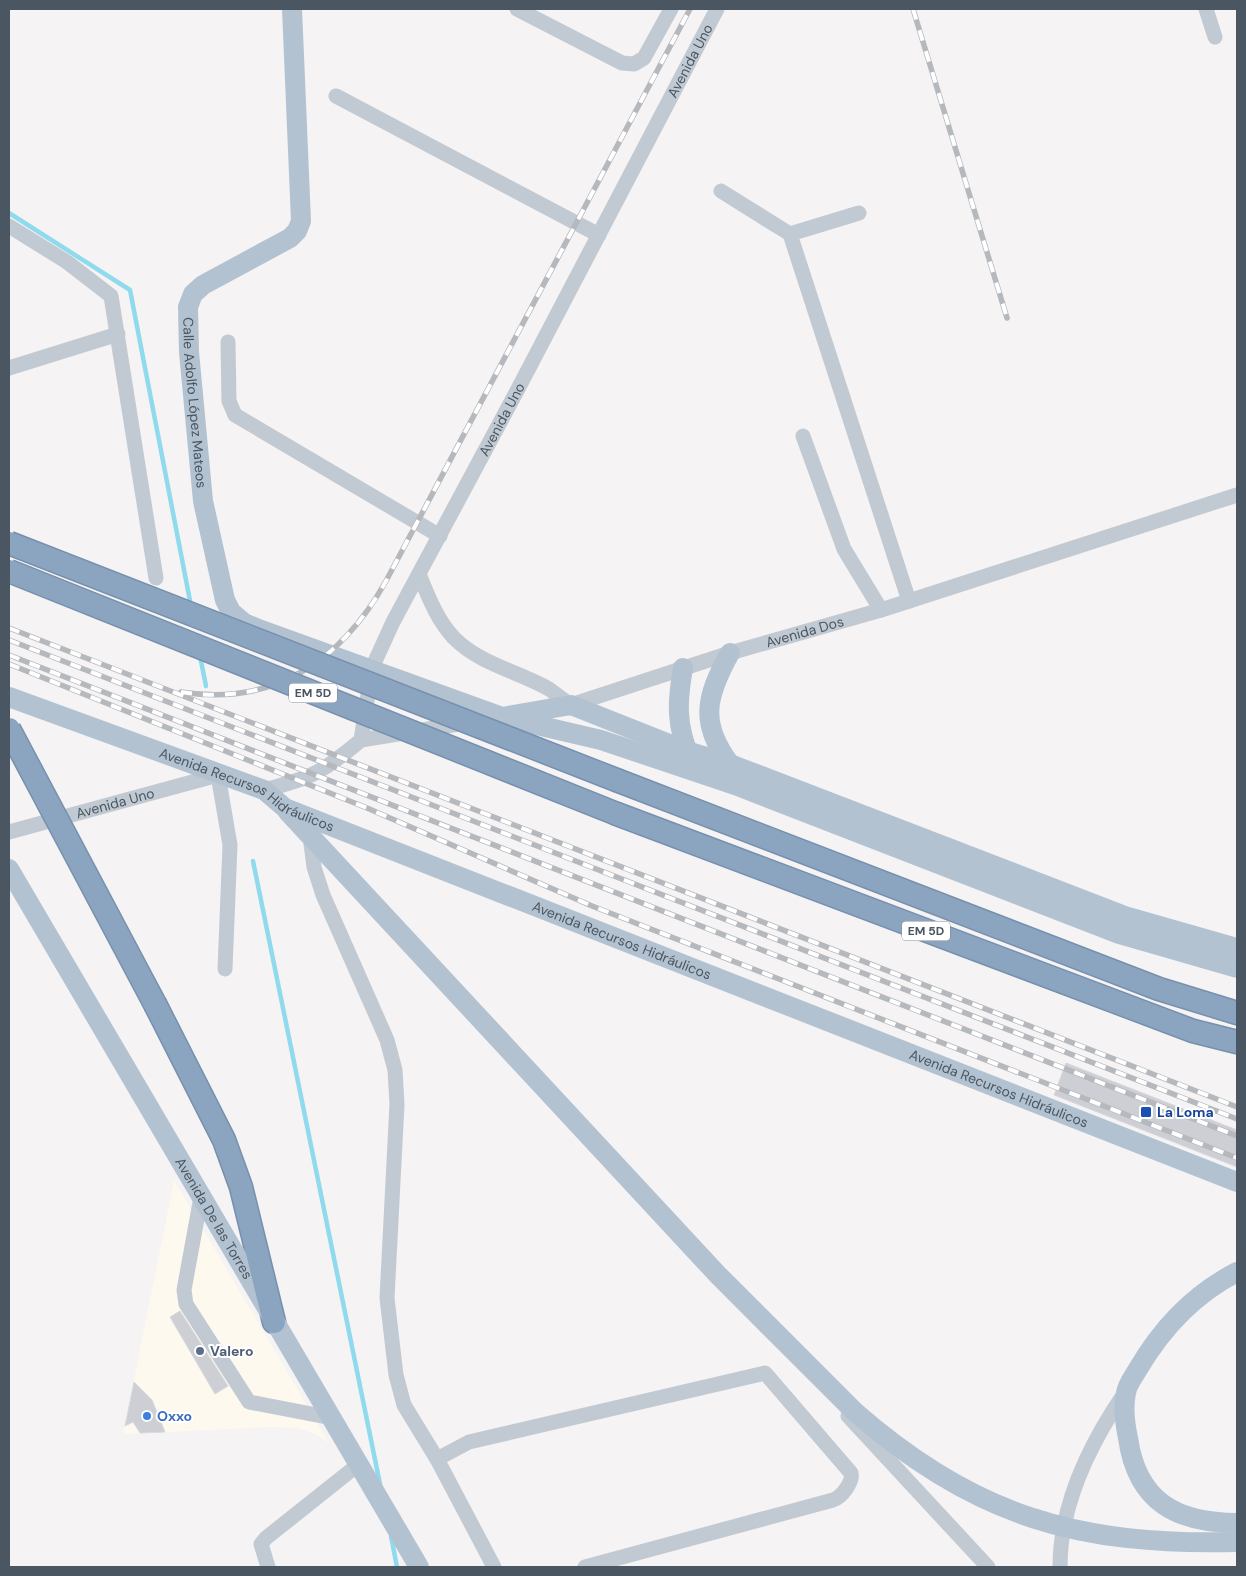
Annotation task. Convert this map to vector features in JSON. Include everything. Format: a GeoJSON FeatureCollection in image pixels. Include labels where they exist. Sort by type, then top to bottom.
{"type":"FeatureCollection","features":[{"type":"Feature","properties":{"kind":"highway","name":"EM 5D"},"geometry":{"type":"LineString","coordinates":[[9,544],[1159,990],[1237,1013]]}},
{"type":"Feature","properties":{"kind":"highway","name":"EM 5D"},"geometry":{"type":"LineString","coordinates":[[9,571],[617,814],[1193,1031],[1237,1042]]}},
{"type":"Feature","properties":{"kind":"highway"},"geometry":{"type":"LineString","coordinates":[[9,729],[156,1006],[224,1140],[241,1187],[274,1322]]}},
{"type":"Feature","properties":{"kind":"main road","name":"Calle Adolfo López Mateos"},"geometry":{"type":"LineString","coordinates":[[292,9],[301,221],[298,231],[290,238],[203,285],[193,294],[188,307],[188,352],[203,501],[219,584],[231,612],[244,623],[261,630],[372,668]]}},
{"type":"Feature","properties":{"kind":"main road"},"geometry":{"type":"LineString","coordinates":[[730,653],[711,690],[708,708],[710,728],[719,750],[730,764]]}},
{"type":"Feature","properties":{"kind":"main road"},"geometry":{"type":"LineString","coordinates":[[372,668],[502,717],[601,740],[695,771],[1119,934],[1237,968]]}},
{"type":"Feature","properties":{"kind":"main road"},"geometry":{"type":"LineString","coordinates":[[684,668],[678,714],[681,738],[695,771]]}},
{"type":"Feature","properties":{"kind":"main road","name":"Avenida Recursos Hidráulicos"},"geometry":{"type":"LineString","coordinates":[[9,697],[218,775],[264,790],[284,808],[1237,1182]]}},
{"type":"Feature","properties":{"kind":"main road"},"geometry":{"type":"LineString","coordinates":[[571,705],[687,751],[730,764],[1125,916],[1237,948]]}},
{"type":"Feature","properties":{"kind":"main road","name":"Avenida Dos"},"geometry":{"type":"LineString","coordinates":[[502,717],[571,705]]}},
{"type":"Feature","properties":{"kind":"main road"},"geometry":{"type":"LineString","coordinates":[[284,808],[718,1275],[855,1412],[892,1443],[944,1479],[978,1497],[1027,1517],[1074,1530],[1122,1537],[1188,1542],[1237,1542]]}},
{"type":"Feature","properties":{"kind":"main road","name":"Avenida De las Torres"},"geometry":{"type":"LineString","coordinates":[[9,869],[419,1567]]}},
{"type":"Feature","properties":{"kind":"main road"},"geometry":{"type":"LineString","coordinates":[[1237,1272],[1199,1296],[1174,1319],[1148,1354],[1126,1391],[1129,1446],[1142,1481],[1162,1504],[1174,1512],[1194,1520],[1237,1524]]}},
{"type":"Feature","properties":{"kind":"street"},"geometry":{"type":"LineString","coordinates":[[517,9],[622,63],[634,64],[644,58],[670,9]]}},
{"type":"Feature","properties":{"kind":"street","name":"Avenida Uno"},"geometry":{"type":"LineString","coordinates":[[361,740],[372,668],[393,622],[717,9]]}},
{"type":"Feature","properties":{"kind":"street"},"geometry":{"type":"LineString","coordinates":[[1206,9],[1215,37]]}},
{"type":"Feature","properties":{"kind":"street"},"geometry":{"type":"LineString","coordinates":[[336,96],[599,235]]}},
{"type":"Feature","properties":{"kind":"street"},"geometry":{"type":"LineString","coordinates":[[721,191],[790,234],[909,601]]}},
{"type":"Feature","properties":{"kind":"street"},"geometry":{"type":"LineString","coordinates":[[790,234],[858,213]]}},
{"type":"Feature","properties":{"kind":"street"},"geometry":{"type":"LineString","coordinates":[[9,226],[67,262],[112,296],[156,578]]}},
{"type":"Feature","properties":{"kind":"street"},"geometry":{"type":"LineString","coordinates":[[9,368],[118,334]]}},
{"type":"Feature","properties":{"kind":"street"},"geometry":{"type":"LineString","coordinates":[[228,342],[228,401],[235,415],[440,536]]}},
{"type":"Feature","properties":{"kind":"street"},"geometry":{"type":"LineString","coordinates":[[803,436],[844,549],[881,610]]}},
{"type":"Feature","properties":{"kind":"street","name":"Avenida Dos"},"geometry":{"type":"LineString","coordinates":[[571,705],[730,653],[881,610],[1237,495]]}},
{"type":"Feature","properties":{"kind":"street"},"geometry":{"type":"LineString","coordinates":[[420,574],[432,606],[454,637],[475,654],[505,671],[548,689],[571,705]]}},
{"type":"Feature","properties":{"kind":"street"},"geometry":{"type":"LineString","coordinates":[[264,790],[316,775],[361,740],[502,717]]}},
{"type":"Feature","properties":{"kind":"street","name":"Avenida Uno"},"geometry":{"type":"LineString","coordinates":[[10,830],[218,775]]}},
{"type":"Feature","properties":{"kind":"street"},"geometry":{"type":"LineString","coordinates":[[218,775],[230,845],[225,969]]}},
{"type":"Feature","properties":{"kind":"street"},"geometry":{"type":"LineString","coordinates":[[310,836],[314,867],[323,895],[387,1040],[395,1070],[397,1104],[387,1298],[396,1375],[404,1405],[437,1459],[494,1567]]}},
{"type":"Feature","properties":{"kind":"street"},"geometry":{"type":"LineString","coordinates":[[201,1197],[184,1290],[186,1304],[248,1402],[332,1418]]}},
{"type":"Feature","properties":{"kind":"street"},"geometry":{"type":"LineString","coordinates":[[718,1275],[988,1567]]}},
{"type":"Feature","properties":{"kind":"street"},"geometry":{"type":"LineString","coordinates":[[437,1459],[469,1442],[761,1373],[768,1375],[851,1473],[851,1482],[837,1499],[585,1567]]}},
{"type":"Feature","properties":{"kind":"street"},"geometry":{"type":"LineString","coordinates":[[1060,1567],[1060,1549],[1066,1508],[1102,1426],[1126,1391]]}},
{"type":"Feature","properties":{"kind":"street"},"geometry":{"type":"LineString","coordinates":[[268,1567],[261,1544],[266,1538],[361,1468]]}},
{"type":"Feature","properties":{"kind":"shaded area"},"geometry":{"type":"Polygon","coordinates":[[[174,1180],[329,1443],[317,1435],[298,1428],[270,1427],[123,1434],[174,1180]]]}},
{"type":"Feature","properties":{"kind":"building","name":"La Loma"},"geometry":{"type":"Polygon","coordinates":[[[1066,1063],[1237,1130],[1237,1167],[1054,1095],[1066,1063]]]}},
{"type":"Feature","properties":{"kind":"building","name":"Valero"},"geometry":{"type":"Polygon","coordinates":[[[180,1311],[228,1386],[215,1394],[170,1317],[180,1311]]]}},
{"type":"Feature","properties":{"kind":"building"},"geometry":{"type":"Polygon","coordinates":[[[134,1382],[152,1400],[165,1432],[140,1433],[133,1422],[125,1426],[134,1382]]]}},
{"type":"Feature","properties":{"kind":"waterway"},"geometry":{"type":"LineString","coordinates":[[9,213],[130,290],[191,606]]}},
{"type":"Feature","properties":{"kind":"waterway"},"geometry":{"type":"LineString","coordinates":[[200,656],[206,686]]}},
{"type":"Feature","properties":{"kind":"waterway"},"geometry":{"type":"LineString","coordinates":[[253,861],[380,1484]]}},
{"type":"Feature","properties":{"kind":"waterway"},"geometry":{"type":"LineString","coordinates":[[391,1536],[397,1567]]}},
{"type":"Feature","properties":{"kind":"railway"},"geometry":{"type":"LineString","coordinates":[[181,692],[215,695],[246,692],[275,684],[302,672],[326,655],[348,634],[368,609],[386,581],[690,9]]}},
{"type":"Feature","properties":{"kind":"railway"},"geometry":{"type":"LineString","coordinates":[[913,9],[1007,318]]}},
{"type":"Feature","properties":{"kind":"railway"},"geometry":{"type":"LineString","coordinates":[[9,628],[1237,1107]]}},
{"type":"Feature","properties":{"kind":"railway"},"geometry":{"type":"LineString","coordinates":[[9,640],[1237,1119]]}},
{"type":"Feature","properties":{"kind":"railway"},"geometry":{"type":"LineString","coordinates":[[9,655],[1237,1136]]}},
{"type":"Feature","properties":{"kind":"railway"},"geometry":{"type":"LineString","coordinates":[[9,664],[367,808],[592,906],[1237,1158]]}},
{"type":"Feature","properties":{"kind":"place","name":"La Loma"},"geometry":{"type":"Point","coordinates":[1146,1112]}},
{"type":"Feature","properties":{"kind":"place","name":"Valero"},"geometry":{"type":"Point","coordinates":[200,1351]}},
{"type":"Feature","properties":{"kind":"place","name":"Oxxo"},"geometry":{"type":"Point","coordinates":[147,1416]}}]}
